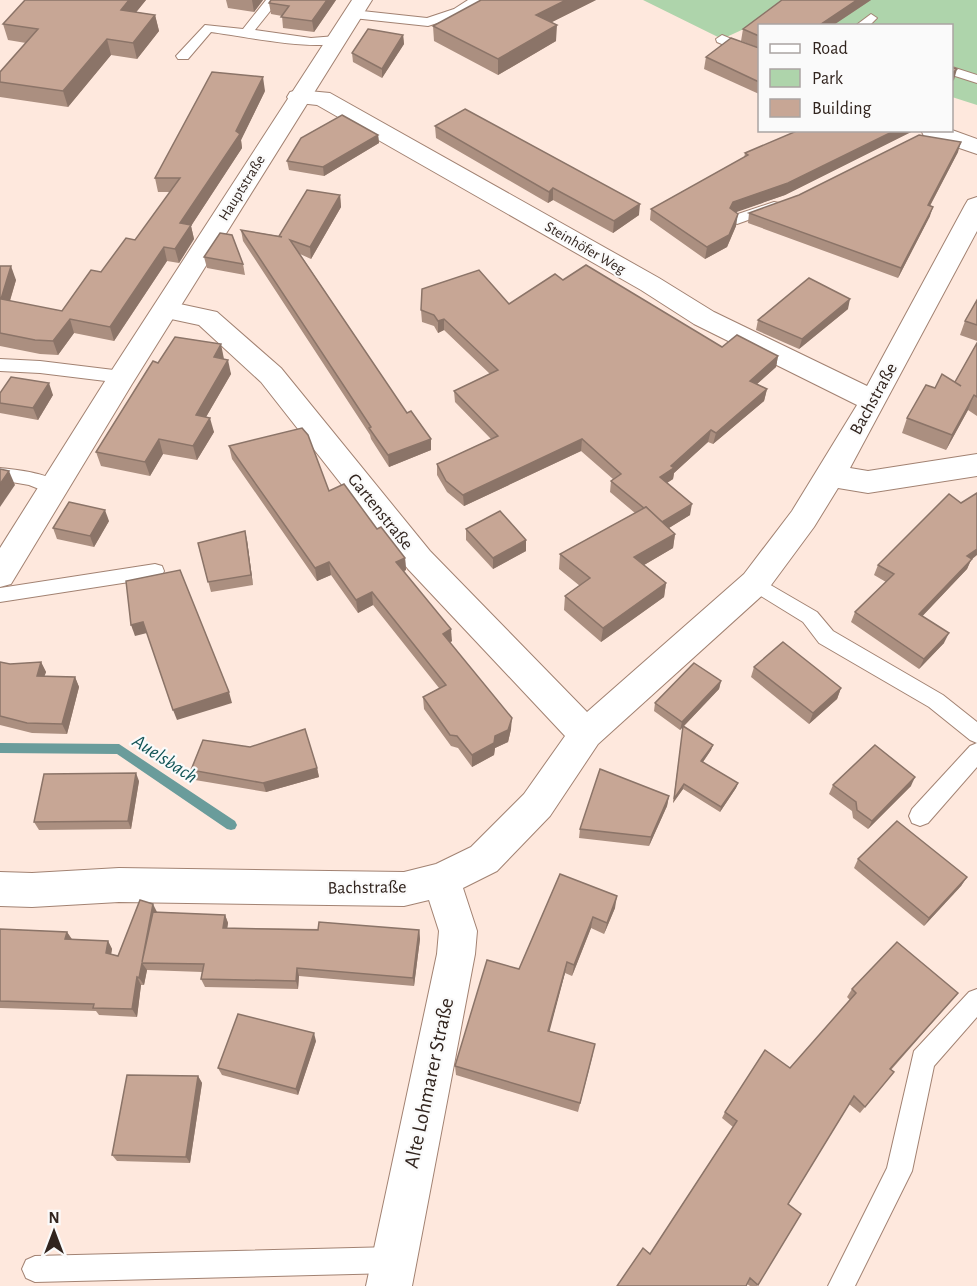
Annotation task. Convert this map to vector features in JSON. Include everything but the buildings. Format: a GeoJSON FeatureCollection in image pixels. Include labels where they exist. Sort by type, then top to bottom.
{"type":"FeatureCollection","features":[{"type":"Feature","properties":{"kind":"street","name":"Hauptstraße"},"geometry":{"type":"LineString","coordinates":[[0,575],[298,97],[358,7]]}},
{"type":"Feature","properties":{"kind":"street","name":"Steinhöfer Weg"},"geometry":{"type":"LineString","coordinates":[[298,97],[322,98],[650,284],[704,318],[873,401]]}},
{"type":"Feature","properties":{"kind":"street"},"geometry":{"type":"LineString","coordinates":[[929,132],[977,147]]}},
{"type":"Feature","properties":{"kind":"street","name":"Bachstraße"},"geometry":{"type":"LineString","coordinates":[[0,889],[130,885],[404,890],[442,880],[484,859],[521,823],[586,734],[755,583],[779,554],[873,401],[927,298],[956,249],[977,205]]}},
{"type":"Feature","properties":{"kind":"street","name":"Gartenstraße"},"geometry":{"type":"LineString","coordinates":[[166,310],[207,318],[271,375],[419,560],[586,734]]}},
{"type":"Feature","properties":{"kind":"street"},"geometry":{"type":"LineString","coordinates":[[829,476],[868,482],[977,465]]}},
{"type":"Feature","properties":{"kind":"street","name":"Alte Lohmarer Straße"},"geometry":{"type":"LineString","coordinates":[[391,1273],[456,954],[458,931],[442,880]]}},
{"type":"Feature","properties":{"kind":"lane"},"geometry":{"type":"LineString","coordinates":[[246,33],[273,0]]}},
{"type":"Feature","properties":{"kind":"lane"},"geometry":{"type":"LineString","coordinates":[[358,7],[428,22],[458,12],[477,0]]}},
{"type":"Feature","properties":{"kind":"lane"},"geometry":{"type":"LineString","coordinates":[[183,56],[209,28],[311,42],[336,40]]}},
{"type":"Feature","properties":{"kind":"lane"},"geometry":{"type":"LineString","coordinates":[[722,39],[758,56]]}},
{"type":"Feature","properties":{"kind":"lane"},"geometry":{"type":"LineString","coordinates":[[953,71],[977,79]]}},
{"type":"Feature","properties":{"kind":"lane"},"geometry":{"type":"LineString","coordinates":[[737,219],[791,200]]}},
{"type":"Feature","properties":{"kind":"lane"},"geometry":{"type":"LineString","coordinates":[[0,365],[40,367],[122,377]]}},
{"type":"Feature","properties":{"kind":"lane"},"geometry":{"type":"LineString","coordinates":[[0,474],[32,479],[54,488]]}},
{"type":"Feature","properties":{"kind":"lane"},"geometry":{"type":"LineString","coordinates":[[0,595],[155,571]]}},
{"type":"Feature","properties":{"kind":"lane"},"geometry":{"type":"LineString","coordinates":[[755,583],[810,617],[826,638],[936,701],[974,729],[977,734]]}},
{"type":"Feature","properties":{"kind":"lane"},"geometry":{"type":"LineString","coordinates":[[920,816],[977,752]]}},
{"type":"Feature","properties":{"kind":"lane"},"geometry":{"type":"LineString","coordinates":[[841,1286],[899,1171],[923,1060],[977,1000]]}},
{"type":"Feature","properties":{"kind":"lane"},"geometry":{"type":"LineString","coordinates":[[35,1269],[391,1273]]}},
{"type":"Feature","properties":{"kind":"green space"},"geometry":{"type":"Polygon","coordinates":[[[643,0],[977,0],[977,105],[953,97],[953,24],[757,23],[722,39],[643,0]]]}},
{"type":"Feature","properties":{"kind":"waterway","name":"Auelsbach"},"geometry":{"type":"LineString","coordinates":[[0,748],[119,749],[231,825]]}}]}
